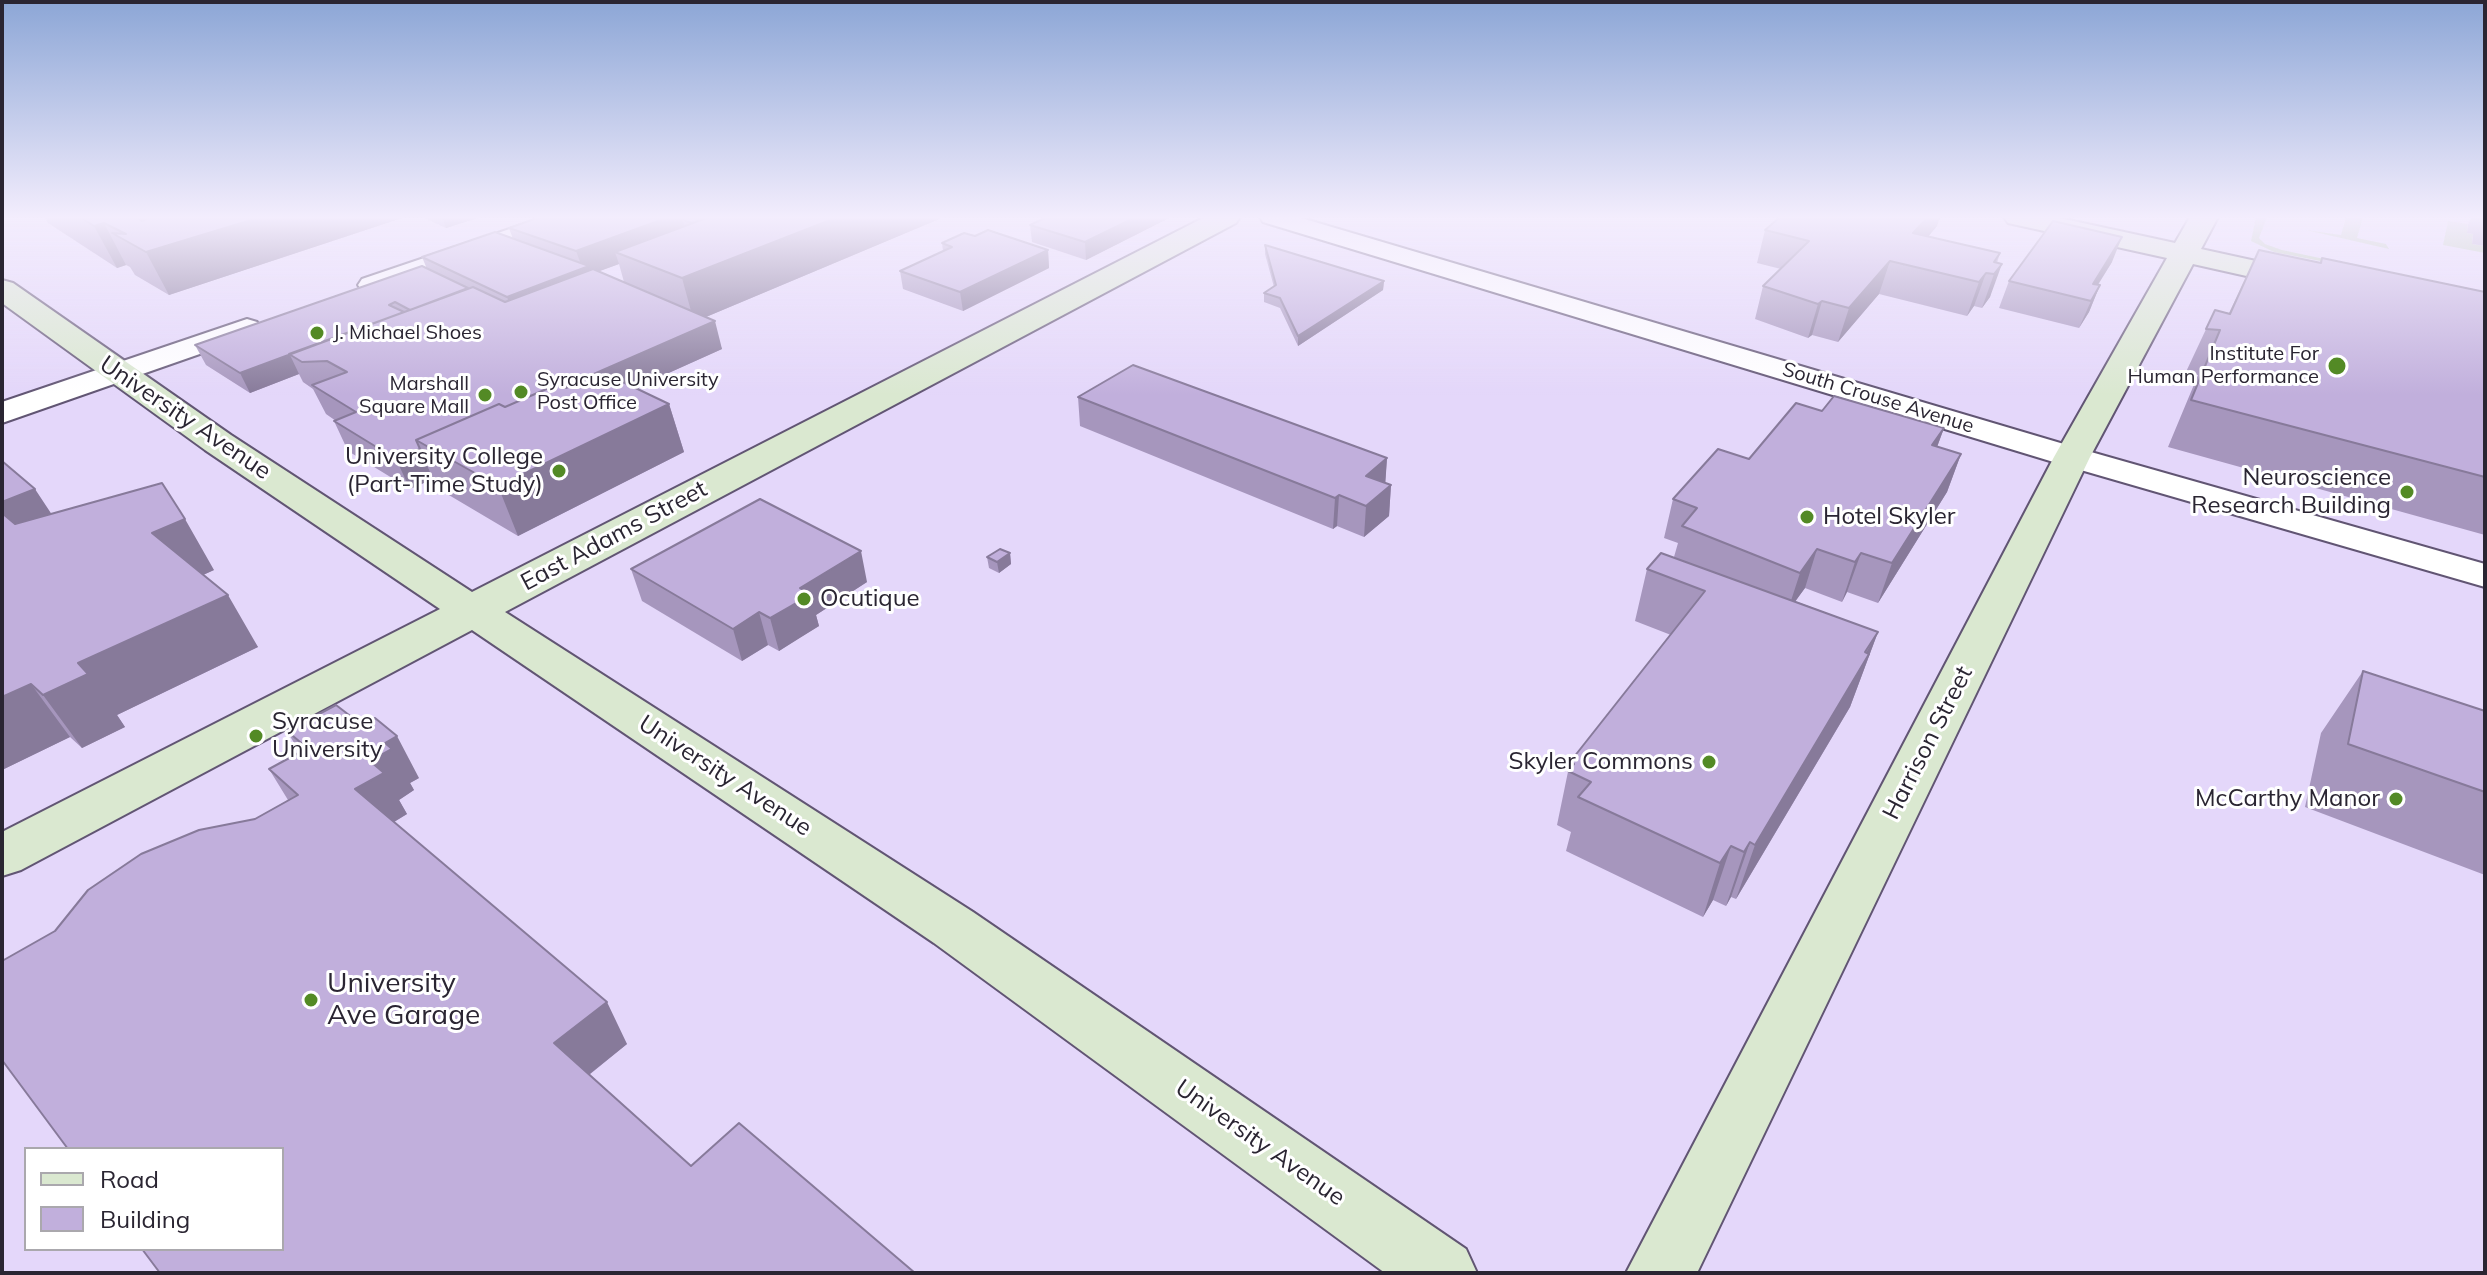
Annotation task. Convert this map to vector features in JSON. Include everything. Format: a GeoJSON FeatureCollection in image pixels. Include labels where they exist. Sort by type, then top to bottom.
{"type":"FeatureCollection","features":[{"type":"Feature","properties":{"kind":"street"},"geometry":{"type":"LineString","coordinates":[[349,292],[394,276]]}},
{"type":"Feature","properties":{"kind":"street","name":"East Adams Street"},"geometry":{"type":"LineString","coordinates":[[2,856],[1112,276]]}},
{"type":"Feature","properties":{"kind":"street","name":"South Crouse Avenue"},"geometry":{"type":"LineString","coordinates":[[1470,276],[2072,457],[2485,576]]}},
{"type":"Feature","properties":{"kind":"street","name":"Harrison Street"},"geometry":{"type":"LineString","coordinates":[[1661,1273],[2072,457],[2171,276]]}},
{"type":"Feature","properties":{"kind":"street"},"geometry":{"type":"LineString","coordinates":[[2287,276],[2338,288]]}},
{"type":"Feature","properties":{"kind":"street","name":"University Avenue"},"geometry":{"type":"LineString","coordinates":[[2,289],[116,372],[470,611],[883,879],[1442,1273]]}},
{"type":"Feature","properties":{"kind":"street"},"geometry":{"type":"LineString","coordinates":[[2,413],[276,318]]}},
{"type":"Feature","properties":{"kind":"green space"},"geometry":{"type":"Polygon","coordinates":[[[2400,276],[2407,276],[2485,293],[2400,276]]]}},
{"type":"Feature","properties":{"kind":"building"},"geometry":{"type":"Polygon","coordinates":[[[392,276],[444,276],[468,288],[410,310],[395,302],[389,305],[404,312],[240,373],[195,345],[392,276]]]}},
{"type":"Feature","properties":{"kind":"building"},"geometry":{"type":"Polygon","coordinates":[[[463,276],[561,276],[507,297],[463,276]]]}},
{"type":"Feature","properties":{"kind":"building","name":"Marshall Square Mall"},"geometry":{"type":"Polygon","coordinates":[[[573,276],[611,276],[715,321],[564,387],[558,384],[505,407],[499,404],[416,440],[420,449],[396,459],[334,421],[356,412],[312,385],[347,372],[327,361],[302,362],[289,354],[473,287],[505,302],[573,276]]]}},
{"type":"Feature","properties":{"kind":"building"},"geometry":{"type":"Polygon","coordinates":[[[916,276],[992,276],[960,292],[916,276]]]}},
{"type":"Feature","properties":{"kind":"building"},"geometry":{"type":"Polygon","coordinates":[[[1274,276],[1369,276],[1384,281],[1298,336],[1280,298],[1264,293],[1276,285],[1274,276]]]}},
{"type":"Feature","properties":{"kind":"building"},"geometry":{"type":"Polygon","coordinates":[[[1773,276],[1876,276],[1849,308],[1822,301],[1818,304],[1763,286],[1773,276]]]}},
{"type":"Feature","properties":{"kind":"building"},"geometry":{"type":"Polygon","coordinates":[[[1956,276],[1983,276],[1979,282],[1956,276]]]}},
{"type":"Feature","properties":{"kind":"building"},"geometry":{"type":"Polygon","coordinates":[[[2012,276],[2098,276],[2093,284],[2100,285],[2091,301],[2009,281],[2012,276]]]}},
{"type":"Feature","properties":{"kind":"building","name":"Institute For Human Performance"},"geometry":{"type":"Polygon","coordinates":[[[2247,276],[2411,276],[2485,292],[2485,477],[2191,400],[2220,330],[2206,329],[2215,310],[2230,314],[2247,276]]]}},
{"type":"Feature","properties":{"kind":"building"},"geometry":{"type":"Polygon","coordinates":[[[1133,365],[1387,458],[1366,476],[1391,485],[1366,506],[1339,495],[1335,498],[1078,397],[1133,365]]]}},
{"type":"Feature","properties":{"kind":"building"},"geometry":{"type":"Polygon","coordinates":[[[602,372],[669,404],[498,486],[416,440],[499,404],[505,407],[558,384],[566,388],[602,372]]]}},
{"type":"Feature","properties":{"kind":"building","name":"Hotel Skyler"},"geometry":{"type":"Polygon","coordinates":[[[1834,396],[1944,428],[1932,445],[1961,454],[1892,563],[1861,553],[1855,562],[1817,549],[1800,573],[1682,526],[1697,508],[1673,499],[1718,449],[1749,459],[1796,403],[1822,411],[1834,396]]]}},
{"type":"Feature","properties":{"kind":"building"},"geometry":{"type":"Polygon","coordinates":[[[2,461],[35,489],[2,502],[2,461]]]}},
{"type":"Feature","properties":{"kind":"building"},"geometry":{"type":"Polygon","coordinates":[[[162,483],[185,519],[152,533],[228,595],[78,663],[88,674],[43,695],[31,684],[2,697],[2,513],[15,524],[162,483]]]}},
{"type":"Feature","properties":{"kind":"building"},"geometry":{"type":"Polygon","coordinates":[[[760,499],[861,551],[800,588],[811,594],[770,618],[759,612],[733,629],[631,569],[760,499]]]}},
{"type":"Feature","properties":{"kind":"building"},"geometry":{"type":"Polygon","coordinates":[[[1000,549],[1010,553],[997,562],[987,557],[1000,549]]]}},
{"type":"Feature","properties":{"kind":"building","name":"Skyler Commons"},"geometry":{"type":"Polygon","coordinates":[[[1661,553],[1878,632],[1865,652],[1869,654],[1755,845],[1750,842],[1744,852],[1731,846],[1720,863],[1578,797],[1591,782],[1568,771],[1574,764],[1570,762],[1705,591],[1647,569],[1661,553]]]}},
{"type":"Feature","properties":{"kind":"building"},"geometry":{"type":"Polygon","coordinates":[[[2363,671],[2485,711],[2485,792],[2348,744],[2363,671]]]}},
{"type":"Feature","properties":{"kind":"building","name":"University Ave Garage"},"geometry":{"type":"Polygon","coordinates":[[[336,705],[362,725],[375,718],[397,736],[385,743],[392,749],[370,761],[384,773],[355,789],[607,1002],[554,1043],[691,1166],[739,1123],[915,1273],[160,1273],[144,1251],[284,1251],[284,1147],[67,1147],[2,1060],[2,961],[55,931],[88,890],[141,854],[199,830],[255,819],[298,795],[269,769],[304,750],[312,752],[287,731],[336,705]]]}},
{"type":"Feature","properties":{"kind":"place","name":"J. Michael Shoes"},"geometry":{"type":"Point","coordinates":[317,333]}},
{"type":"Feature","properties":{"kind":"place","name":"Institute For Human Performance"},"geometry":{"type":"Point","coordinates":[2337,366]}},
{"type":"Feature","properties":{"kind":"place","name":"Syracuse University Post Office"},"geometry":{"type":"Point","coordinates":[521,392]}},
{"type":"Feature","properties":{"kind":"place","name":"Marshall Square Mall"},"geometry":{"type":"Point","coordinates":[485,395]}},
{"type":"Feature","properties":{"kind":"place","name":"University College (Part-Time Study)"},"geometry":{"type":"Point","coordinates":[559,471]}},
{"type":"Feature","properties":{"kind":"place","name":"Neuroscience Research Building"},"geometry":{"type":"Point","coordinates":[2407,492]}},
{"type":"Feature","properties":{"kind":"place","name":"Hotel Skyler"},"geometry":{"type":"Point","coordinates":[1807,517]}},
{"type":"Feature","properties":{"kind":"place","name":"Ocutique"},"geometry":{"type":"Point","coordinates":[804,599]}},
{"type":"Feature","properties":{"kind":"place","name":"Syracuse University"},"geometry":{"type":"Point","coordinates":[256,736]}},
{"type":"Feature","properties":{"kind":"place","name":"Skyler Commons"},"geometry":{"type":"Point","coordinates":[1709,762]}},
{"type":"Feature","properties":{"kind":"place","name":"McCarthy Manor"},"geometry":{"type":"Point","coordinates":[2396,799]}},
{"type":"Feature","properties":{"kind":"place","name":"University Ave Garage"},"geometry":{"type":"Point","coordinates":[311,1000]}}]}
